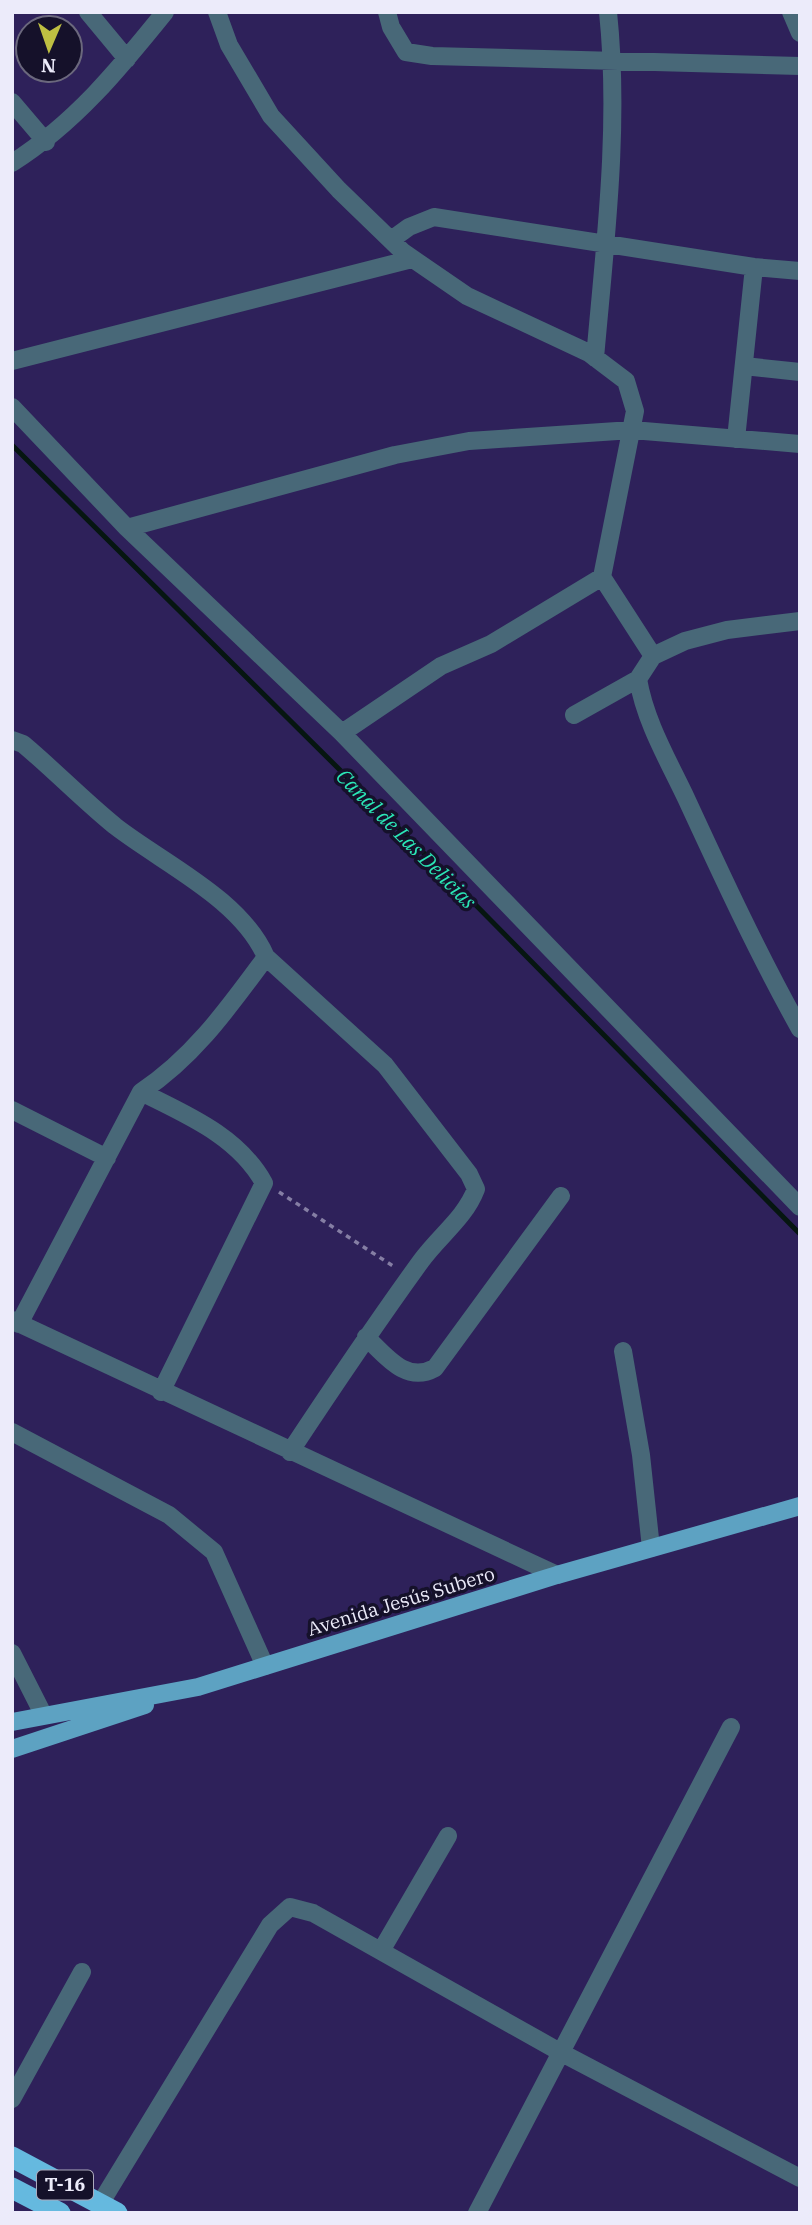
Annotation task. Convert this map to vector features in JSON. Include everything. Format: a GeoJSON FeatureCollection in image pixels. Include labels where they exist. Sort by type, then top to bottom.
{"type":"FeatureCollection","features":[{"type":"Feature","properties":{"kind":"highway","name":"T-16"},"geometry":{"type":"LineString","coordinates":[[12,2157],[109,2208]]}},
{"type":"Feature","properties":{"kind":"highway","name":"T-16"},"geometry":{"type":"LineString","coordinates":[[12,2188],[60,2213]]}},
{"type":"Feature","properties":{"kind":"main road","name":"Avenida Jesús Subero"},"geometry":{"type":"LineString","coordinates":[[12,1722],[43,1714],[198,1687],[557,1575],[800,1506]]}},
{"type":"Feature","properties":{"kind":"main road"},"geometry":{"type":"LineString","coordinates":[[12,1749],[198,1687]]}},
{"type":"Feature","properties":{"kind":"street"},"geometry":{"type":"LineString","coordinates":[[88,12],[127,59]]}},
{"type":"Feature","properties":{"kind":"street"},"geometry":{"type":"LineString","coordinates":[[12,163],[46,142],[105,87],[165,12]]}},
{"type":"Feature","properties":{"kind":"street"},"geometry":{"type":"LineString","coordinates":[[217,12],[229,45],[271,116],[391,240],[467,296],[595,358],[626,381],[635,411],[602,577],[653,656]]}},
{"type":"Feature","properties":{"kind":"street"},"geometry":{"type":"LineString","coordinates":[[387,12],[391,27],[407,51],[432,56],[800,66]]}},
{"type":"Feature","properties":{"kind":"street"},"geometry":{"type":"LineString","coordinates":[[595,358],[605,243],[612,60],[608,12]]}},
{"type":"Feature","properties":{"kind":"street"},"geometry":{"type":"LineString","coordinates":[[791,12],[800,33]]}},
{"type":"Feature","properties":{"kind":"street"},"geometry":{"type":"LineString","coordinates":[[12,102],[46,142]]}},
{"type":"Feature","properties":{"kind":"street"},"geometry":{"type":"LineString","coordinates":[[391,240],[409,227],[434,217],[754,267],[800,271]]}},
{"type":"Feature","properties":{"kind":"street"},"geometry":{"type":"LineString","coordinates":[[12,360],[412,258]]}},
{"type":"Feature","properties":{"kind":"street"},"geometry":{"type":"LineString","coordinates":[[736,439],[754,267]]}},
{"type":"Feature","properties":{"kind":"street"},"geometry":{"type":"LineString","coordinates":[[744,366],[800,372]]}},
{"type":"Feature","properties":{"kind":"street"},"geometry":{"type":"LineString","coordinates":[[12,407],[127,528],[342,733],[800,1207]]}},
{"type":"Feature","properties":{"kind":"street"},"geometry":{"type":"LineString","coordinates":[[127,528],[395,455],[469,441],[632,430],[800,444]]}},
{"type":"Feature","properties":{"kind":"street"},"geometry":{"type":"LineString","coordinates":[[342,733],[441,666],[491,644],[602,577]]}},
{"type":"Feature","properties":{"kind":"street"},"geometry":{"type":"LineString","coordinates":[[574,715],[639,679],[653,656],[685,641],[727,630],[800,621]]}},
{"type":"Feature","properties":{"kind":"street"},"geometry":{"type":"LineString","coordinates":[[639,679],[642,701],[665,754],[755,944],[800,1029]]}},
{"type":"Feature","properties":{"kind":"street"},"geometry":{"type":"LineString","coordinates":[[12,740],[23,744],[145,850],[241,918],[258,938],[266,957],[385,1065],[469,1174],[475,1189],[470,1206],[409,1277],[290,1452]]}},
{"type":"Feature","properties":{"kind":"street"},"geometry":{"type":"LineString","coordinates":[[266,957],[200,1043],[163,1078],[141,1092],[16,1322],[557,1575]]}},
{"type":"Feature","properties":{"kind":"street"},"geometry":{"type":"LineString","coordinates":[[141,1092],[200,1122],[232,1144],[255,1166],[264,1183],[161,1392]]}},
{"type":"Feature","properties":{"kind":"street"},"geometry":{"type":"LineString","coordinates":[[12,1110],[107,1158]]}},
{"type":"Feature","properties":{"kind":"street"},"geometry":{"type":"LineString","coordinates":[[366,1337],[404,1371],[424,1374],[435,1368],[561,1196]]}},
{"type":"Feature","properties":{"kind":"street"},"geometry":{"type":"LineString","coordinates":[[622,1351],[641,1455],[651,1548]]}},
{"type":"Feature","properties":{"kind":"street"},"geometry":{"type":"LineString","coordinates":[[12,1432],[169,1515],[214,1552],[265,1666]]}},
{"type":"Feature","properties":{"kind":"street"},"geometry":{"type":"LineString","coordinates":[[12,1653],[43,1714]]}},
{"type":"Feature","properties":{"kind":"street"},"geometry":{"type":"LineString","coordinates":[[477,2213],[731,1727]]}},
{"type":"Feature","properties":{"kind":"street"},"geometry":{"type":"LineString","coordinates":[[381,1951],[448,1836]]}},
{"type":"Feature","properties":{"kind":"street"},"geometry":{"type":"LineString","coordinates":[[109,2208],[270,1925],[290,1907],[313,1913],[560,2052],[800,2178]]}},
{"type":"Feature","properties":{"kind":"street"},"geometry":{"type":"LineString","coordinates":[[12,2099],[82,1972]]}},
{"type":"Feature","properties":{"kind":"path"},"geometry":{"type":"LineString","coordinates":[[264,1183],[409,1277]]}},
{"type":"Feature","properties":{"kind":"waterway","name":"Canal de Las Delicias"},"geometry":{"type":"LineString","coordinates":[[12,445],[454,883],[800,1234]]}}]}
